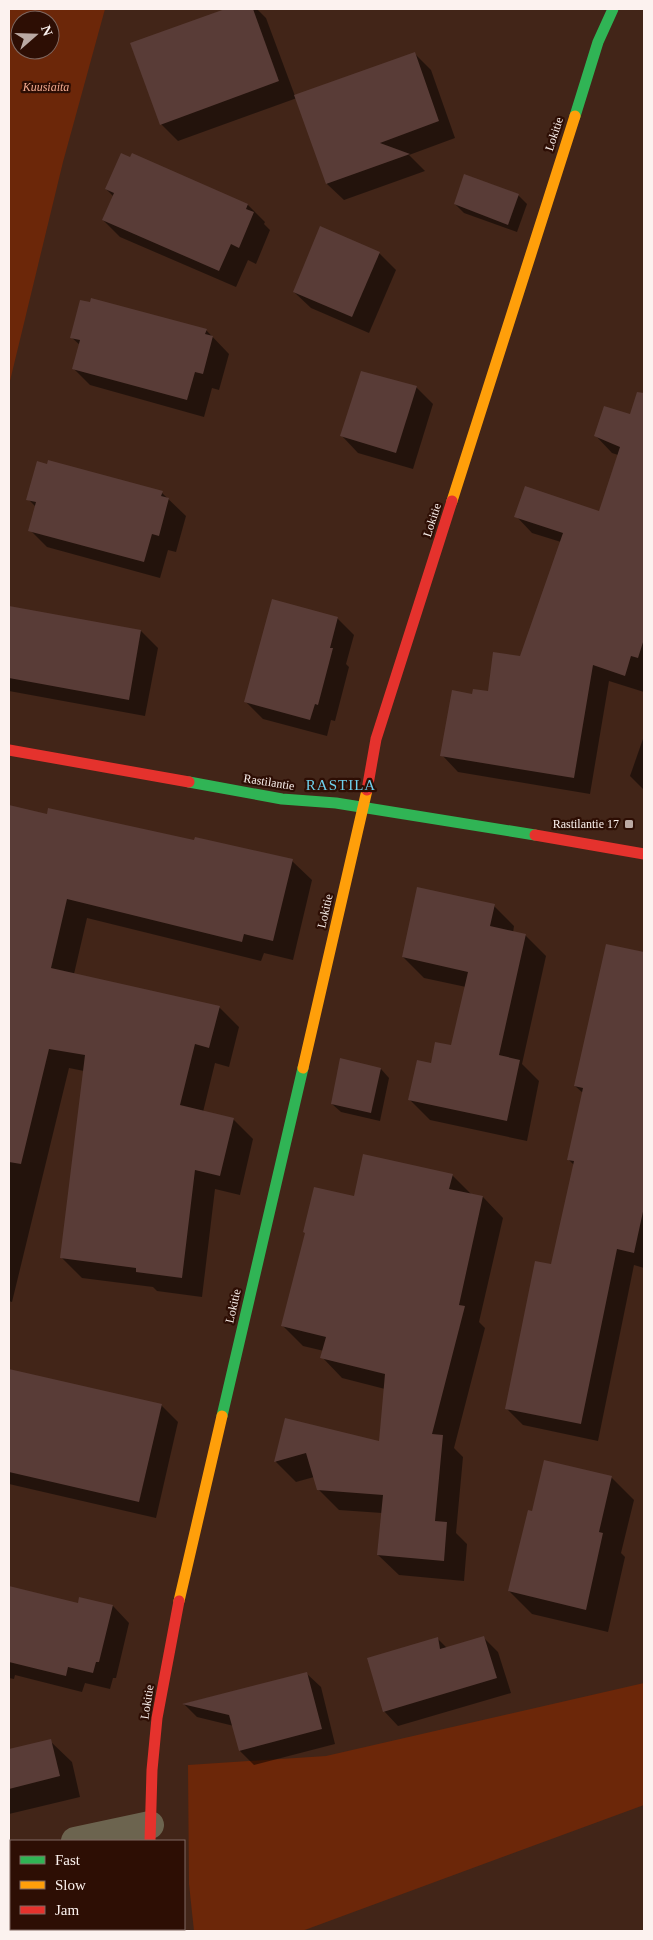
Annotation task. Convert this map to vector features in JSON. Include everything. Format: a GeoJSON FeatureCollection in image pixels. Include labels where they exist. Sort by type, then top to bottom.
{"type":"FeatureCollection","features":[{"type":"Feature","properties":{"kind":"street","name":"Lokitie"},"geometry":{"type":"LineString","coordinates":[[150,1833],[152,1770],[157,1718],[177,1609],[364,807],[379,730],[598,42],[613,9]]}},
{"type":"Feature","properties":{"kind":"street","name":"Rastilantie"},"geometry":{"type":"LineString","coordinates":[[9,750],[282,799],[364,807],[644,854]]}},
{"type":"Feature","properties":{"kind":"street"},"geometry":{"type":"LineString","coordinates":[[84,1840],[150,1833]]}},
{"type":"Feature","properties":{"kind":"green space","name":"Kuusiaita"},"geometry":{"type":"Polygon","coordinates":[[[9,9],[105,9],[63,162],[9,385],[9,9]]]}},
{"type":"Feature","properties":{"kind":"green space"},"geometry":{"type":"Polygon","coordinates":[[[644,1683],[644,1805],[302,1931],[194,1931],[189,1884],[188,1765],[326,1756],[644,1683]]]}},
{"type":"Feature","properties":{"kind":"building"},"geometry":{"type":"Polygon","coordinates":[[[225,9],[253,9],[279,81],[160,125],[130,43],[225,9]]]}},
{"type":"Feature","properties":{"kind":"building"},"geometry":{"type":"Polygon","coordinates":[[[415,52],[439,121],[380,143],[410,154],[326,184],[294,95],[415,52]]]}},
{"type":"Feature","properties":{"kind":"building"},"geometry":{"type":"Polygon","coordinates":[[[121,153],[130,157],[132,153],[248,204],[246,209],[254,212],[239,248],[231,244],[219,271],[102,220],[114,193],[105,189],[121,153]]]}},
{"type":"Feature","properties":{"kind":"building"},"geometry":{"type":"Polygon","coordinates":[[[464,174],[519,194],[508,225],[454,204],[464,174]]]}},
{"type":"Feature","properties":{"kind":"building"},"geometry":{"type":"Polygon","coordinates":[[[320,226],[380,252],[352,317],[293,292],[320,226]]]}},
{"type":"Feature","properties":{"kind":"building"},"geometry":{"type":"Polygon","coordinates":[[[91,298],[207,329],[205,334],[213,336],[203,374],[195,372],[187,400],[72,369],[80,340],[70,338],[80,300],[90,302],[91,298]]]}},
{"type":"Feature","properties":{"kind":"building"},"geometry":{"type":"Polygon","coordinates":[[[361,371],[417,386],[396,453],[340,436],[361,371]]]}},
{"type":"Feature","properties":{"kind":"building"},"geometry":{"type":"Polygon","coordinates":[[[637,392],[644,393],[644,639],[638,658],[631,656],[625,676],[593,665],[574,778],[440,756],[452,690],[472,694],[473,689],[488,691],[493,652],[520,656],[563,533],[514,517],[525,486],[599,511],[620,447],[594,436],[604,406],[630,414],[637,392]]]}},
{"type":"Feature","properties":{"kind":"building"},"geometry":{"type":"Polygon","coordinates":[[[48,460],[163,491],[161,496],[169,498],[159,536],[152,534],[144,562],[28,531],[36,502],[26,500],[37,461],[47,464],[48,460]]]}},
{"type":"Feature","properties":{"kind":"building"},"geometry":{"type":"Polygon","coordinates":[[[272,599],[338,617],[330,648],[333,648],[318,705],[315,704],[310,720],[244,702],[272,599]]]}},
{"type":"Feature","properties":{"kind":"building"},"geometry":{"type":"Polygon","coordinates":[[[9,606],[141,630],[129,700],[9,678],[9,606]]]}},
{"type":"Feature","properties":{"kind":"building"},"geometry":{"type":"Polygon","coordinates":[[[9,805],[47,814],[48,808],[194,840],[195,837],[293,859],[273,941],[244,934],[242,942],[67,899],[51,968],[220,1006],[209,1048],[195,1044],[180,1105],[234,1118],[220,1176],[195,1170],[182,1278],[136,1272],[136,1268],[60,1258],[85,1055],[49,1049],[21,1164],[9,1162],[9,805]]]}},
{"type":"Feature","properties":{"kind":"building"},"geometry":{"type":"Polygon","coordinates":[[[417,887],[495,904],[490,926],[526,934],[499,1055],[520,1060],[507,1121],[408,1100],[417,1060],[431,1063],[435,1042],[451,1045],[468,972],[402,957],[417,887]]]}},
{"type":"Feature","properties":{"kind":"building"},"geometry":{"type":"Polygon","coordinates":[[[606,944],[644,952],[644,1207],[634,1253],[617,1249],[581,1424],[505,1409],[535,1261],[551,1264],[574,1161],[567,1160],[583,1088],[574,1086],[606,944]]]}},
{"type":"Feature","properties":{"kind":"building"},"geometry":{"type":"Polygon","coordinates":[[[340,1058],[381,1068],[371,1113],[331,1104],[340,1058]]]}},
{"type":"Feature","properties":{"kind":"building"},"geometry":{"type":"Polygon","coordinates":[[[363,1154],[453,1174],[449,1189],[483,1196],[459,1305],[465,1306],[432,1434],[443,1435],[435,1521],[447,1522],[444,1561],[377,1555],[383,1495],[317,1490],[306,1453],[274,1462],[285,1418],[379,1441],[385,1374],[320,1358],[326,1337],[281,1326],[305,1233],[303,1232],[314,1187],[354,1196],[363,1154]]]}},
{"type":"Feature","properties":{"kind":"building"},"geometry":{"type":"Polygon","coordinates":[[[9,1369],[162,1404],[139,1502],[9,1472],[9,1369]]]}},
{"type":"Feature","properties":{"kind":"building"},"geometry":{"type":"Polygon","coordinates":[[[544,1460],[612,1476],[599,1532],[603,1533],[586,1610],[508,1591],[528,1510],[532,1511],[544,1460]]]}},
{"type":"Feature","properties":{"kind":"building"},"geometry":{"type":"Polygon","coordinates":[[[9,1586],[78,1603],[79,1597],[113,1605],[99,1662],[96,1662],[93,1673],[68,1667],[66,1676],[9,1662],[9,1586]]]}},
{"type":"Feature","properties":{"kind":"building"},"geometry":{"type":"Polygon","coordinates":[[[484,1636],[497,1678],[383,1712],[367,1658],[438,1637],[440,1649],[484,1636]]]}},
{"type":"Feature","properties":{"kind":"building"},"geometry":{"type":"Polygon","coordinates":[[[307,1672],[322,1729],[239,1751],[229,1715],[182,1704],[307,1672]]]}},
{"type":"Feature","properties":{"kind":"building"},"geometry":{"type":"Polygon","coordinates":[[[51,1739],[60,1776],[9,1789],[9,1749],[51,1739]]]}},
{"type":"Feature","properties":{"kind":"traffic: fast"},"geometry":{"type":"LineString","coordinates":[[575,116],[598,42],[613,9]]}},
{"type":"Feature","properties":{"kind":"traffic: fast"},"geometry":{"type":"LineString","coordinates":[[189,782],[282,799],[336,803],[535,835]]}},
{"type":"Feature","properties":{"kind":"traffic: fast"},"geometry":{"type":"LineString","coordinates":[[222,1416],[303,1068]]}},
{"type":"Feature","properties":{"kind":"traffic: slow"},"geometry":{"type":"LineString","coordinates":[[452,501],[575,116]]}},
{"type":"Feature","properties":{"kind":"traffic: slow"},"geometry":{"type":"LineString","coordinates":[[303,1068],[367,790]]}},
{"type":"Feature","properties":{"kind":"traffic: slow"},"geometry":{"type":"LineString","coordinates":[[179,1601],[222,1416]]}},
{"type":"Feature","properties":{"kind":"traffic: jam"},"geometry":{"type":"LineString","coordinates":[[367,790],[376,739],[452,501]]}},
{"type":"Feature","properties":{"kind":"traffic: jam"},"geometry":{"type":"LineString","coordinates":[[9,750],[189,782]]}},
{"type":"Feature","properties":{"kind":"traffic: jam"},"geometry":{"type":"LineString","coordinates":[[535,835],[644,854]]}},
{"type":"Feature","properties":{"kind":"traffic: jam"},"geometry":{"type":"LineString","coordinates":[[150,1840],[152,1770],[157,1718],[179,1601]]}},
{"type":"Feature","properties":{"kind":"place","name":"Rastilantie 17"},"geometry":{"type":"Point","coordinates":[629,824]}},
{"type":"Feature","properties":{"kind":"district","name":"RASTILA"},"geometry":{"type":"Point","coordinates":[341,785]}}]}
